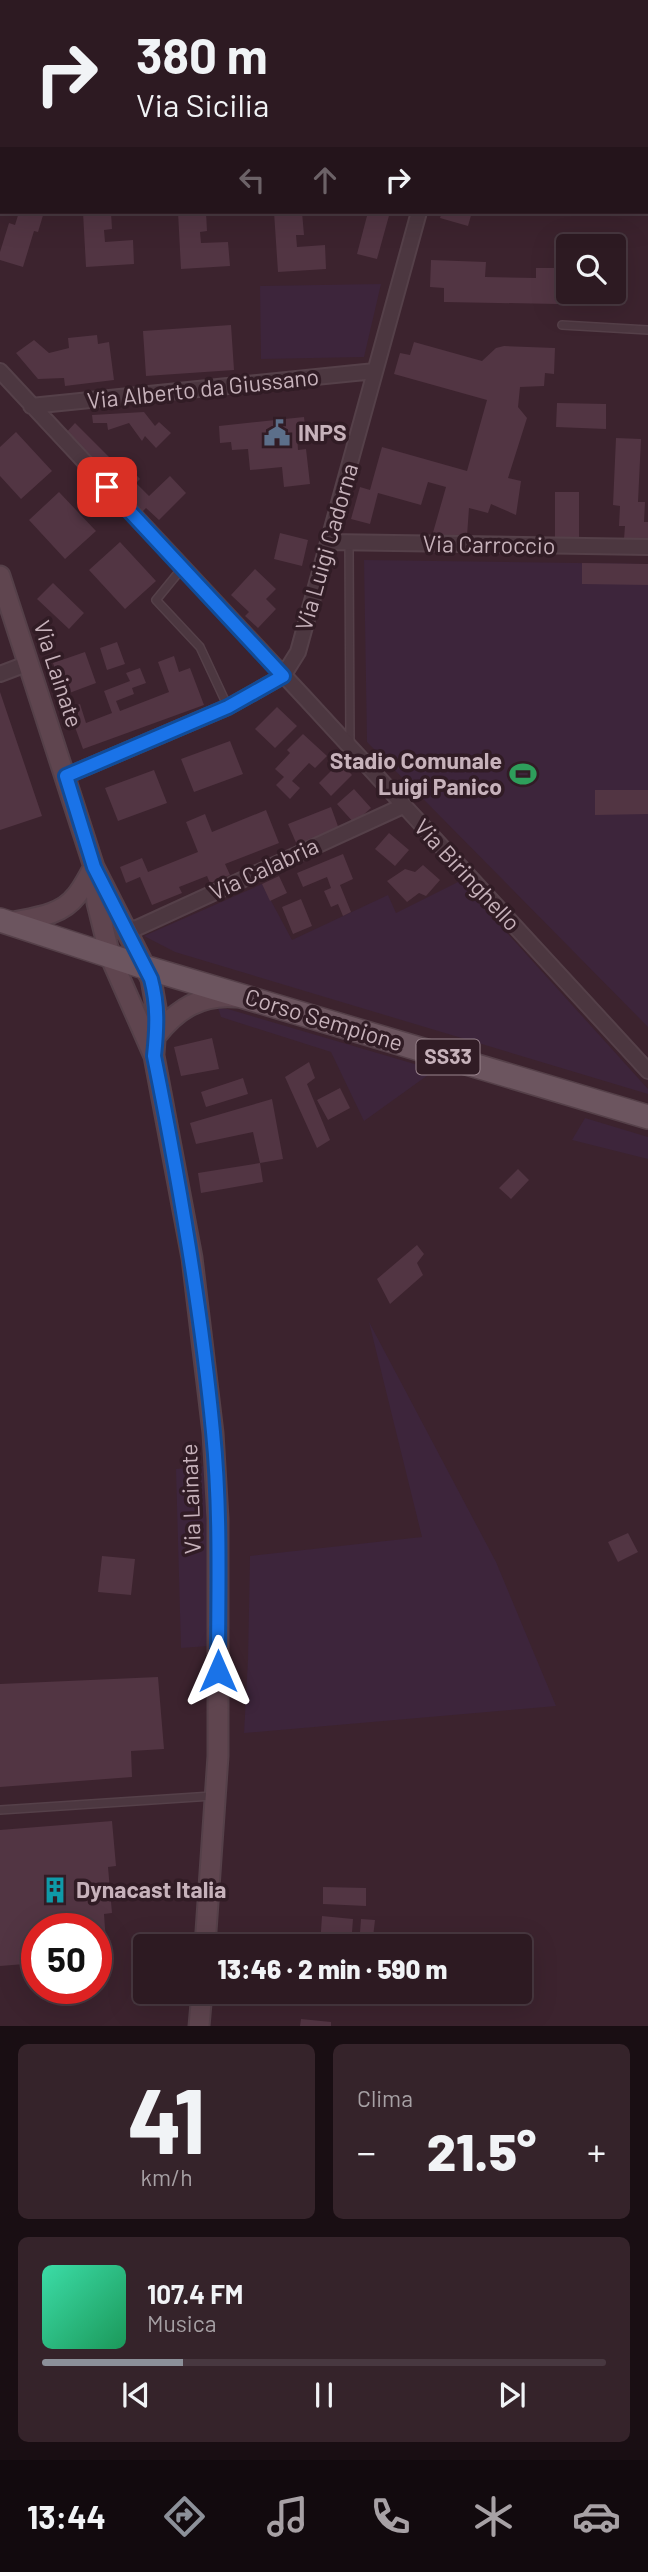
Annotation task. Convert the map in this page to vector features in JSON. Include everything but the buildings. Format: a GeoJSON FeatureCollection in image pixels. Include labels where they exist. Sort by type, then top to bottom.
{"type":"FeatureCollection","features":[{"type":"Feature","properties":{"kind":"main road","name":"Via Lainate"},"geometry":{"type":"LineString","coordinates":[[0,576],[94,867],[151,979],[155,996],[155,1046],[192,1258],[213,1433],[218,1519],[219,1681],[206,1934]]}},
{"type":"Feature","properties":{"kind":"main road","name":"Via Lainate"},"geometry":{"type":"LineString","coordinates":[[94,867],[97,903],[110,956],[155,1046]]}},
{"type":"Feature","properties":{"kind":"main road"},"geometry":{"type":"LineString","coordinates":[[4,922],[42,916],[66,906],[76,896],[94,867]]}},
{"type":"Feature","properties":{"kind":"main road","name":"Corso Sempione"},"geometry":{"type":"LineString","coordinates":[[4,922],[144,967],[648,1117]]}},
{"type":"Feature","properties":{"kind":"main road"},"geometry":{"type":"LineString","coordinates":[[155,1046],[172,1016],[194,1004],[220,996],[248,998]]}},
{"type":"Feature","properties":{"kind":"main road"},"geometry":{"type":"LineString","coordinates":[[199,2026],[201,2004]]}},
{"type":"Feature","properties":{"kind":"street","name":"Via Luigi Cadorna"},"geometry":{"type":"LineString","coordinates":[[283,676],[298,652],[418,214]]}},
{"type":"Feature","properties":{"kind":"street","name":"Via Biringhello"},"geometry":{"type":"LineString","coordinates":[[0,371],[648,1071]]}},
{"type":"Feature","properties":{"kind":"street","name":"Via Alberto da Giussano"},"geometry":{"type":"LineString","coordinates":[[31,406],[375,371]]}},
{"type":"Feature","properties":{"kind":"street","name":"Via Carroccio"},"geometry":{"type":"LineString","coordinates":[[329,542],[648,547]]}},
{"type":"Feature","properties":{"kind":"street"},"geometry":{"type":"LineString","coordinates":[[0,674],[29,663]]}},
{"type":"Feature","properties":{"kind":"street"},"geometry":{"type":"LineString","coordinates":[[66,776],[228,707],[283,676]]}},
{"type":"Feature","properties":{"kind":"street","name":"Via Calabria"},"geometry":{"type":"LineString","coordinates":[[124,930],[137,928],[403,806]]}},
{"type":"Feature","properties":{"kind":"lane"},"geometry":{"type":"LineString","coordinates":[[562,325],[648,330]]}},
{"type":"Feature","properties":{"kind":"lane"},"geometry":{"type":"LineString","coordinates":[[349,543],[350,747]]}},
{"type":"Feature","properties":{"kind":"lane"},"geometry":{"type":"LineString","coordinates":[[183,567],[156,600],[200,647],[228,707]]}},
{"type":"Feature","properties":{"kind":"lane"},"geometry":{"type":"LineString","coordinates":[[0,1810],[215,1796]]}},
{"type":"Feature","properties":{"kind":"shaded area"},"geometry":{"type":"Polygon","coordinates":[[[381,284],[364,357],[261,359],[260,286],[381,284]]]}},
{"type":"Feature","properties":{"kind":"shaded area","name":"Stadio Comunale Luigi Panico"},"geometry":{"type":"Polygon","coordinates":[[[364,560],[648,564],[648,1027],[367,742],[364,560]]]}},
{"type":"Feature","properties":{"kind":"shaded area"},"geometry":{"type":"Polygon","coordinates":[[[460,881],[648,1089],[648,1094],[175,952],[144,936],[262,884],[292,940],[388,895],[396,913],[460,881]]]}},
{"type":"Feature","properties":{"kind":"shaded area"},"geometry":{"type":"Polygon","coordinates":[[[218,1008],[435,1070],[364,1121],[331,1052],[221,1017],[218,1008]]]}},
{"type":"Feature","properties":{"kind":"shaded area"},"geometry":{"type":"Polygon","coordinates":[[[585,1118],[648,1137],[648,1159],[572,1140],[585,1118]]]}},
{"type":"Feature","properties":{"kind":"shaded area"},"geometry":{"type":"Polygon","coordinates":[[[369,1322],[496,1562],[556,1706],[244,1733],[250,1556],[422,1537],[369,1322]]]}},
{"type":"Feature","properties":{"kind":"shaded area"},"geometry":{"type":"Polygon","coordinates":[[[204,1466],[209,1646],[181,1648],[176,1469],[204,1466]]]}},
{"type":"Feature","properties":{"kind":"place","name":"INPS"},"geometry":{"type":"Point","coordinates":[277,433]}},
{"type":"Feature","properties":{"kind":"place","name":"Stadio Comunale Luigi Panico"},"geometry":{"type":"Point","coordinates":[523,774]}},
{"type":"Feature","properties":{"kind":"place","name":"Dynacast Italia"},"geometry":{"type":"Point","coordinates":[55,1890]}},
{"type":"Feature","properties":{"kind":"route"},"geometry":{"type":"LineString","coordinates":[[107,487],[283,676],[228,707],[66,776],[94,867],[151,979],[155,996],[157,1023],[154,1056],[192,1258],[213,1433],[218,1519],[218,1671]]}}]}
